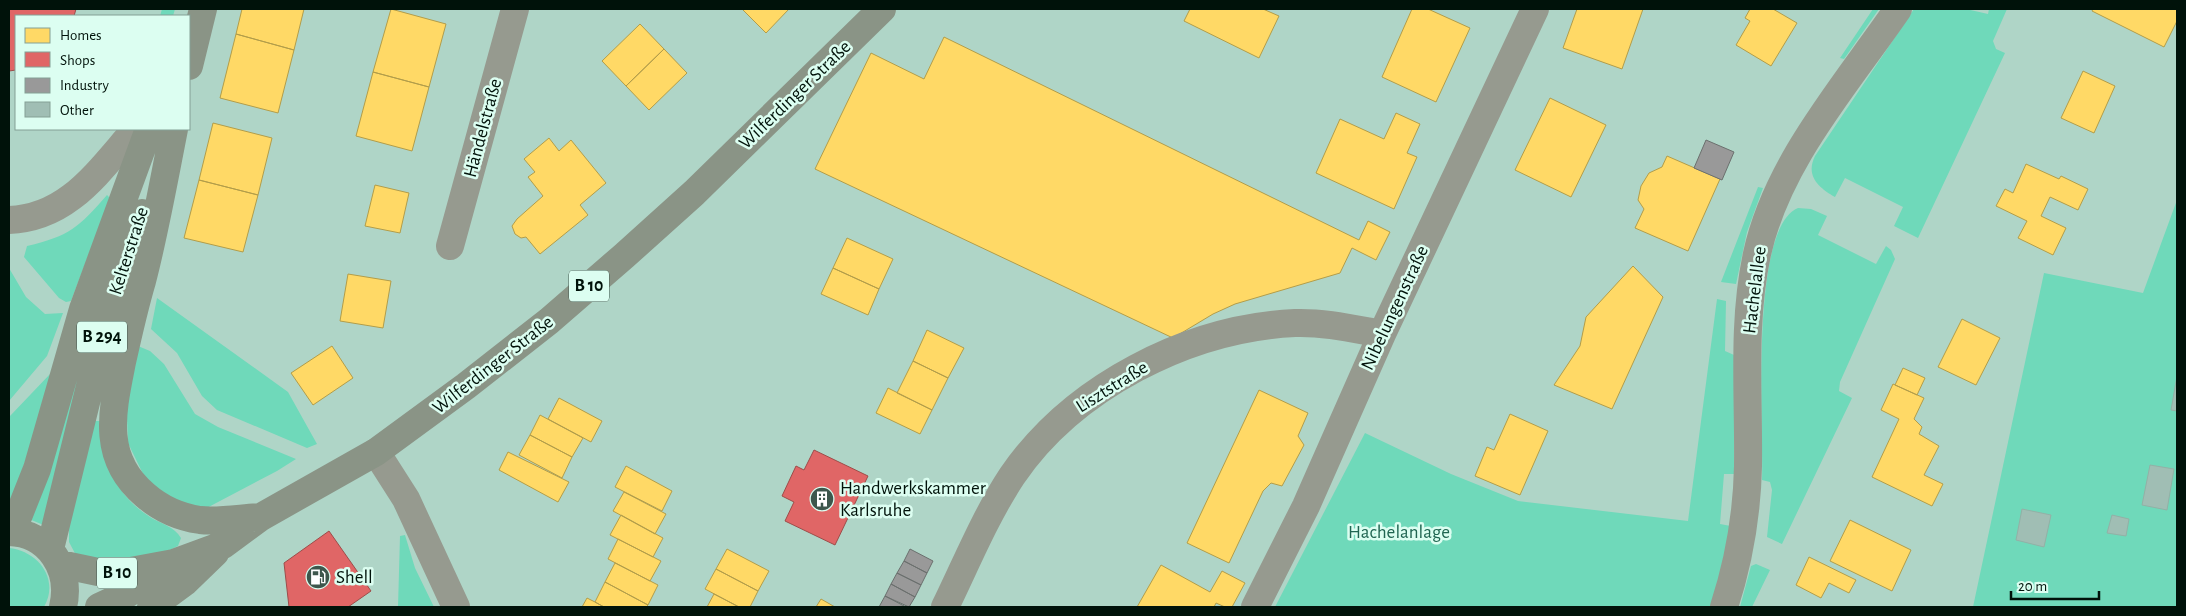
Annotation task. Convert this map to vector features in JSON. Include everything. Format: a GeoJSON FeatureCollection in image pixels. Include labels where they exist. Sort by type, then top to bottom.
{"type":"FeatureCollection","features":[{"type":"Feature","properties":{"kind":"main road"},"geometry":{"type":"LineString","coordinates":[[190,62],[203,9]]}},
{"type":"Feature","properties":{"kind":"main road","name":"Wilferdinger Straße"},"geometry":{"type":"LineString","coordinates":[[10,532],[26,535],[55,557],[98,572],[120,573],[174,563],[223,545],[261,517],[376,452],[423,419],[549,321],[694,193],[882,9]]}},
{"type":"Feature","properties":{"kind":"main road","name":"Kelterstraße"},"geometry":{"type":"LineString","coordinates":[[10,532],[37,469],[84,309],[149,130]]}},
{"type":"Feature","properties":{"kind":"main road","name":"Kelterstraße"},"geometry":{"type":"LineString","coordinates":[[55,557],[107,317],[170,130]]}},
{"type":"Feature","properties":{"kind":"main road"},"geometry":{"type":"LineString","coordinates":[[174,130],[154,233],[129,328],[112,411],[113,433],[118,456],[134,486],[155,503],[179,516],[202,520],[261,517]]}},
{"type":"Feature","properties":{"kind":"main road","name":"B 10"},"geometry":{"type":"LineString","coordinates":[[151,607],[185,582],[223,545]]}},
{"type":"Feature","properties":{"kind":"main road"},"geometry":{"type":"LineString","coordinates":[[55,557],[66,585],[63,607]]}},
{"type":"Feature","properties":{"kind":"main road","name":"Wilferdinger Straße"},"geometry":{"type":"LineString","coordinates":[[99,607],[127,594],[174,563]]}},
{"type":"Feature","properties":{"kind":"street","name":"Händelstraße"},"geometry":{"type":"LineString","coordinates":[[450,246],[515,9]]}},
{"type":"Feature","properties":{"kind":"street","name":"Nibelungenstraße"},"geometry":{"type":"LineString","coordinates":[[1254,607],[1306,506],[1382,334],[1535,9]]}},
{"type":"Feature","properties":{"kind":"street","name":"Hachelallee"},"geometry":{"type":"LineString","coordinates":[[1724,607],[1734,572],[1744,517],[1748,467],[1748,321],[1752,278],[1762,236],[1774,201],[1801,150],[1898,9]]}},
{"type":"Feature","properties":{"kind":"street"},"geometry":{"type":"LineString","coordinates":[[9,220],[31,218],[58,208],[82,189],[135,130]]}},
{"type":"Feature","properties":{"kind":"street","name":"Lisztstraße"},"geometry":{"type":"LineString","coordinates":[[944,607],[986,521],[1012,477],[1044,438],[1080,404],[1116,380],[1184,348],[1252,328],[1296,323],[1341,326],[1382,334]]}},
{"type":"Feature","properties":{"kind":"street"},"geometry":{"type":"LineString","coordinates":[[376,452],[406,499],[456,607]]}},
{"type":"Feature","properties":{"kind":"green space"},"geometry":{"type":"Polygon","coordinates":[[[162,9],[175,9],[173,15],[160,15],[162,9]]]}},
{"type":"Feature","properties":{"kind":"green space"},"geometry":{"type":"Polygon","coordinates":[[[1873,9],[1879,9],[1844,59],[1840,58],[1873,9]]]}},
{"type":"Feature","properties":{"kind":"green space"},"geometry":{"type":"Polygon","coordinates":[[[1914,9],[1966,9],[1988,14],[1989,9],[2007,9],[1993,41],[1996,49],[2005,53],[1918,238],[1894,226],[1903,207],[1845,178],[1835,197],[1815,181],[1812,170],[1815,156],[1914,9]]]}},
{"type":"Feature","properties":{"kind":"green space"},"geometry":{"type":"Polygon","coordinates":[[[1758,187],[1763,188],[1747,232],[1736,284],[1721,282],[1758,187]]]}},
{"type":"Feature","properties":{"kind":"green space"},"geometry":{"type":"Polygon","coordinates":[[[107,195],[110,198],[71,301],[66,302],[59,298],[24,257],[27,246],[54,238],[73,229],[107,195]]]}},
{"type":"Feature","properties":{"kind":"green space"},"geometry":{"type":"Polygon","coordinates":[[[2177,200],[2177,607],[1973,607],[2044,273],[2143,293],[2177,200]]]}},
{"type":"Feature","properties":{"kind":"green space"},"geometry":{"type":"Polygon","coordinates":[[[1798,208],[1811,209],[1827,216],[1818,235],[1876,264],[1886,246],[1891,250],[1895,259],[1840,382],[1839,391],[1852,398],[1782,544],[1767,537],[1772,490],[1770,482],[1762,480],[1762,333],[1772,252],[1782,223],[1798,208]]]}},
{"type":"Feature","properties":{"kind":"green space"},"geometry":{"type":"Polygon","coordinates":[[[9,268],[26,297],[45,314],[63,313],[47,356],[9,401],[9,268]]]}},
{"type":"Feature","properties":{"kind":"green space"},"geometry":{"type":"Polygon","coordinates":[[[157,298],[288,392],[317,444],[307,448],[217,410],[202,396],[177,353],[151,329],[157,298]]]}},
{"type":"Feature","properties":{"kind":"green space","name":"Hachelanlage"},"geometry":{"type":"Polygon","coordinates":[[[1717,299],[1726,301],[1725,351],[1734,355],[1734,474],[1724,474],[1720,524],[1736,527],[1712,607],[1275,607],[1365,433],[1451,474],[1518,501],[1688,521],[1717,299]]]}},
{"type":"Feature","properties":{"kind":"green space"},"geometry":{"type":"Polygon","coordinates":[[[85,331],[96,335],[46,526],[29,519],[85,331]]]}},
{"type":"Feature","properties":{"kind":"green space"},"geometry":{"type":"Polygon","coordinates":[[[138,346],[150,351],[164,364],[195,414],[218,427],[296,459],[201,511],[172,500],[145,478],[128,443],[126,393],[138,346]]]}},
{"type":"Feature","properties":{"kind":"green space"},"geometry":{"type":"Polygon","coordinates":[[[51,373],[55,375],[9,508],[10,416],[51,373]]]}},
{"type":"Feature","properties":{"kind":"green space"},"geometry":{"type":"Polygon","coordinates":[[[94,421],[103,421],[110,463],[119,487],[137,508],[178,534],[181,538],[178,546],[145,562],[78,559],[69,542],[69,522],[94,421]]]}},
{"type":"Feature","properties":{"kind":"green space"},"geometry":{"type":"Polygon","coordinates":[[[405,535],[415,568],[434,607],[398,607],[400,536],[405,535]]]}},
{"type":"Feature","properties":{"kind":"green space"},"geometry":{"type":"Polygon","coordinates":[[[9,548],[29,555],[43,568],[48,577],[49,586],[48,597],[44,607],[9,607],[9,548]]]}},
{"type":"Feature","properties":{"kind":"green space"},"geometry":{"type":"Polygon","coordinates":[[[1756,564],[1770,570],[1752,607],[1740,607],[1751,566],[1756,564]]]}},
{"type":"Feature","properties":{"kind":"building: Homes"},"geometry":{"type":"Polygon","coordinates":[[[242,9],[304,9],[294,50],[236,34],[242,9]]]}},
{"type":"Feature","properties":{"kind":"building: Homes"},"geometry":{"type":"Polygon","coordinates":[[[391,9],[446,24],[429,87],[373,72],[391,9]]]}},
{"type":"Feature","properties":{"kind":"building: Homes"},"geometry":{"type":"Polygon","coordinates":[[[742,9],[789,9],[766,33],[742,9]]]}},
{"type":"Feature","properties":{"kind":"building: Homes"},"geometry":{"type":"Polygon","coordinates":[[[1190,9],[1263,9],[1279,16],[1259,58],[1184,21],[1190,9]]]}},
{"type":"Feature","properties":{"kind":"building: Homes"},"geometry":{"type":"Polygon","coordinates":[[[1412,9],[1428,9],[1470,28],[1436,102],[1382,77],[1412,9]]]}},
{"type":"Feature","properties":{"kind":"building: Homes"},"geometry":{"type":"Polygon","coordinates":[[[1577,9],[1643,9],[1622,69],[1563,48],[1577,9]]]}},
{"type":"Feature","properties":{"kind":"building: Homes"},"geometry":{"type":"Polygon","coordinates":[[[1750,9],[1773,9],[1797,23],[1771,66],[1736,45],[1750,21],[1745,18],[1750,9]]]}},
{"type":"Feature","properties":{"kind":"building: Homes"},"geometry":{"type":"Polygon","coordinates":[[[2093,9],[2177,9],[2177,21],[2164,47],[2092,11],[2093,9]]]}},
{"type":"Feature","properties":{"kind":"building: Homes"},"geometry":{"type":"Polygon","coordinates":[[[640,24],[664,49],[626,86],[602,61],[640,24]]]}},
{"type":"Feature","properties":{"kind":"building: Homes"},"geometry":{"type":"Polygon","coordinates":[[[236,34],[294,50],[278,113],[220,98],[236,34]]]}},
{"type":"Feature","properties":{"kind":"building: Homes"},"geometry":{"type":"Polygon","coordinates":[[[944,37],[1359,240],[1368,221],[1390,232],[1376,260],[1352,248],[1340,273],[1235,304],[1213,314],[1173,338],[815,169],[871,53],[924,79],[944,37]]]}},
{"type":"Feature","properties":{"kind":"building: Homes"},"geometry":{"type":"Polygon","coordinates":[[[664,49],[687,73],[649,110],[626,86],[664,49]]]}},
{"type":"Feature","properties":{"kind":"building: Homes"},"geometry":{"type":"Polygon","coordinates":[[[2083,71],[2115,86],[2094,133],[2061,118],[2083,71]]]}},
{"type":"Feature","properties":{"kind":"building: Homes"},"geometry":{"type":"Polygon","coordinates":[[[373,72],[429,87],[412,151],[356,136],[373,72]]]}},
{"type":"Feature","properties":{"kind":"building: Homes"},"geometry":{"type":"Polygon","coordinates":[[[1550,98],[1606,125],[1571,197],[1515,170],[1550,98]]]}},
{"type":"Feature","properties":{"kind":"building: Homes"},"geometry":{"type":"Polygon","coordinates":[[[1396,113],[1420,124],[1407,153],[1417,157],[1394,209],[1316,173],[1340,119],[1384,139],[1396,113]]]}},
{"type":"Feature","properties":{"kind":"building: Homes"},"geometry":{"type":"Polygon","coordinates":[[[213,123],[272,138],[258,195],[199,180],[213,123]]]}},
{"type":"Feature","properties":{"kind":"building: Homes"},"geometry":{"type":"Polygon","coordinates":[[[549,138],[559,151],[571,140],[606,183],[580,205],[588,215],[540,254],[526,237],[521,238],[515,234],[512,226],[517,219],[543,196],[528,177],[535,172],[524,159],[549,138]]]}},
{"type":"Feature","properties":{"kind":"building: Homes"},"geometry":{"type":"Polygon","coordinates":[[[1667,156],[1720,179],[1688,251],[1635,228],[1644,209],[1638,200],[1641,186],[1649,173],[1662,167],[1667,156]]]}},
{"type":"Feature","properties":{"kind":"building: Homes"},"geometry":{"type":"Polygon","coordinates":[[[2026,164],[2059,179],[2061,176],[2088,189],[2078,210],[2050,197],[2041,216],[2066,228],[2053,255],[2018,238],[2027,221],[1996,206],[2005,189],[2013,193],[2026,164]]]}},
{"type":"Feature","properties":{"kind":"building: Homes"},"geometry":{"type":"Polygon","coordinates":[[[199,180],[258,195],[243,252],[184,238],[199,180]]]}},
{"type":"Feature","properties":{"kind":"building: Homes"},"geometry":{"type":"Polygon","coordinates":[[[375,185],[409,193],[400,233],[365,226],[375,185]]]}},
{"type":"Feature","properties":{"kind":"building: Homes"},"geometry":{"type":"Polygon","coordinates":[[[847,238],[893,259],[879,289],[833,268],[847,238]]]}},
{"type":"Feature","properties":{"kind":"building: Homes"},"geometry":{"type":"Polygon","coordinates":[[[1633,266],[1663,297],[1612,409],[1554,385],[1580,346],[1586,317],[1633,266]]]}},
{"type":"Feature","properties":{"kind":"building: Homes"},"geometry":{"type":"Polygon","coordinates":[[[833,268],[879,289],[868,315],[821,294],[833,268]]]}},
{"type":"Feature","properties":{"kind":"building: Homes"},"geometry":{"type":"Polygon","coordinates":[[[348,274],[391,281],[383,328],[340,321],[348,274]]]}},
{"type":"Feature","properties":{"kind":"building: Homes"},"geometry":{"type":"Polygon","coordinates":[[[1962,319],[2000,338],[1976,385],[1938,367],[1962,319]]]}},
{"type":"Feature","properties":{"kind":"building: Homes"},"geometry":{"type":"Polygon","coordinates":[[[927,330],[964,348],[948,378],[913,361],[927,330]]]}},
{"type":"Feature","properties":{"kind":"building: Homes"},"geometry":{"type":"Polygon","coordinates":[[[332,346],[353,378],[313,405],[291,373],[332,346]]]}},
{"type":"Feature","properties":{"kind":"building: Homes"},"geometry":{"type":"Polygon","coordinates":[[[913,361],[948,378],[932,410],[897,393],[913,361]]]}},
{"type":"Feature","properties":{"kind":"building: Homes"},"geometry":{"type":"Polygon","coordinates":[[[1903,368],[1925,378],[1917,395],[1895,385],[1903,368]]]}},
{"type":"Feature","properties":{"kind":"building: Homes"},"geometry":{"type":"Polygon","coordinates":[[[1893,384],[1924,398],[1914,419],[1922,427],[1919,434],[1939,446],[1924,475],[1943,484],[1932,506],[1872,477],[1899,419],[1881,410],[1893,384]]]}},
{"type":"Feature","properties":{"kind":"building: Homes"},"geometry":{"type":"Polygon","coordinates":[[[888,388],[932,410],[920,434],[876,413],[888,388]]]}},
{"type":"Feature","properties":{"kind":"building: Homes"},"geometry":{"type":"Polygon","coordinates":[[[1259,390],[1308,413],[1298,436],[1304,445],[1282,486],[1271,483],[1263,491],[1229,563],[1187,543],[1259,390]]]}},
{"type":"Feature","properties":{"kind":"building: Homes"},"geometry":{"type":"Polygon","coordinates":[[[559,398],[602,421],[591,442],[548,419],[559,398]]]}},
{"type":"Feature","properties":{"kind":"building: Homes"},"geometry":{"type":"Polygon","coordinates":[[[1510,414],[1548,431],[1520,495],[1475,476],[1487,447],[1494,450],[1510,414]]]}},
{"type":"Feature","properties":{"kind":"building: Homes"},"geometry":{"type":"Polygon","coordinates":[[[540,415],[583,438],[572,457],[530,435],[540,415]]]}},
{"type":"Feature","properties":{"kind":"building: Homes"},"geometry":{"type":"Polygon","coordinates":[[[530,435],[572,457],[562,478],[519,455],[530,435]]]}},
{"type":"Feature","properties":{"kind":"building: Homes"},"geometry":{"type":"Polygon","coordinates":[[[508,452],[569,482],[558,502],[499,470],[508,452]]]}},
{"type":"Feature","properties":{"kind":"building: Homes"},"geometry":{"type":"Polygon","coordinates":[[[626,466],[672,491],[662,511],[615,487],[626,466]]]}},
{"type":"Feature","properties":{"kind":"building: Homes"},"geometry":{"type":"Polygon","coordinates":[[[624,492],[666,514],[655,534],[613,511],[624,492]]]}},
{"type":"Feature","properties":{"kind":"building: Homes"},"geometry":{"type":"Polygon","coordinates":[[[621,515],[663,538],[653,557],[610,535],[621,515]]]}},
{"type":"Feature","properties":{"kind":"building: Homes"},"geometry":{"type":"Polygon","coordinates":[[[1850,520],[1911,550],[1892,591],[1830,561],[1850,520]]]}},
{"type":"Feature","properties":{"kind":"building: Homes"},"geometry":{"type":"Polygon","coordinates":[[[618,539],[661,561],[650,581],[608,559],[618,539]]]}},
{"type":"Feature","properties":{"kind":"building: Homes"},"geometry":{"type":"Polygon","coordinates":[[[727,549],[769,571],[758,591],[716,569],[727,549]]]}},
{"type":"Feature","properties":{"kind":"building: Homes"},"geometry":{"type":"Polygon","coordinates":[[[1809,557],[1856,580],[1849,593],[1829,583],[1821,598],[1796,585],[1809,557]]]}},
{"type":"Feature","properties":{"kind":"building: Homes"},"geometry":{"type":"Polygon","coordinates":[[[615,563],[658,585],[648,605],[605,582],[615,563]]]}},
{"type":"Feature","properties":{"kind":"building: Homes"},"geometry":{"type":"Polygon","coordinates":[[[1161,565],[1210,592],[1222,571],[1245,583],[1232,607],[1225,607],[1216,603],[1214,607],[1137,607],[1161,565]]]}},
{"type":"Feature","properties":{"kind":"building: Homes"},"geometry":{"type":"Polygon","coordinates":[[[716,569],[758,591],[750,607],[739,607],[705,589],[716,569]]]}},
{"type":"Feature","properties":{"kind":"building: Homes"},"geometry":{"type":"Polygon","coordinates":[[[605,582],[648,605],[646,607],[604,607],[595,602],[605,582]]]}},
{"type":"Feature","properties":{"kind":"building: Homes"},"geometry":{"type":"Polygon","coordinates":[[[714,594],[739,607],[707,607],[714,594]]]}},
{"type":"Feature","properties":{"kind":"building: Homes"},"geometry":{"type":"Polygon","coordinates":[[[587,598],[595,602],[604,607],[582,607],[587,598]]]}},
{"type":"Feature","properties":{"kind":"building: Homes"},"geometry":{"type":"Polygon","coordinates":[[[821,599],[835,607],[816,607],[821,599]]]}},
{"type":"Feature","properties":{"kind":"building: Shops"},"geometry":{"type":"Polygon","coordinates":[[[9,9],[76,9],[74,15],[15,15],[15,70],[9,71],[9,9]]]}},
{"type":"Feature","properties":{"kind":"building: Shops","name":"Handwerkskammer Karlsruhe"},"geometry":{"type":"Polygon","coordinates":[[[814,450],[868,476],[835,545],[785,521],[794,502],[782,496],[796,466],[804,470],[814,450]]]}},
{"type":"Feature","properties":{"kind":"building: Shops"},"geometry":{"type":"Polygon","coordinates":[[[329,531],[371,591],[348,607],[289,607],[284,563],[329,531]]]}},
{"type":"Feature","properties":{"kind":"building: Industry"},"geometry":{"type":"Polygon","coordinates":[[[1706,140],[1734,152],[1722,180],[1694,168],[1706,140]]]}},
{"type":"Feature","properties":{"kind":"building: Industry"},"geometry":{"type":"Polygon","coordinates":[[[910,549],[933,561],[927,573],[904,561],[910,549]]]}},
{"type":"Feature","properties":{"kind":"building: Industry"},"geometry":{"type":"Polygon","coordinates":[[[904,561],[927,573],[921,585],[897,573],[904,561]]]}},
{"type":"Feature","properties":{"kind":"building: Industry"},"geometry":{"type":"Polygon","coordinates":[[[897,573],[921,585],[915,597],[891,584],[897,573]]]}},
{"type":"Feature","properties":{"kind":"building: Industry"},"geometry":{"type":"Polygon","coordinates":[[[891,584],[915,597],[909,607],[885,596],[891,584]]]}},
{"type":"Feature","properties":{"kind":"building: Industry"},"geometry":{"type":"Polygon","coordinates":[[[885,596],[906,607],[879,607],[885,596]]]}},
{"type":"Feature","properties":{"kind":"building: Other"},"geometry":{"type":"Polygon","coordinates":[[[2177,376],[2177,411],[2171,410],[2177,376]]]}},
{"type":"Feature","properties":{"kind":"building: Other"},"geometry":{"type":"Polygon","coordinates":[[[2150,465],[2174,469],[2167,510],[2142,505],[2150,465]]]}},
{"type":"Feature","properties":{"kind":"building: Other"},"geometry":{"type":"Polygon","coordinates":[[[2022,509],[2051,515],[2044,547],[2016,540],[2022,509]]]}},
{"type":"Feature","properties":{"kind":"building: Other"},"geometry":{"type":"Polygon","coordinates":[[[2112,515],[2129,519],[2126,536],[2107,533],[2112,515]]]}},
{"type":"Feature","properties":{"kind":"place","name":"Handwerkskammer Karlsruhe"},"geometry":{"type":"Point","coordinates":[822,499]}},
{"type":"Feature","properties":{"kind":"place","name":"Shell"},"geometry":{"type":"Point","coordinates":[318,577]}}]}
